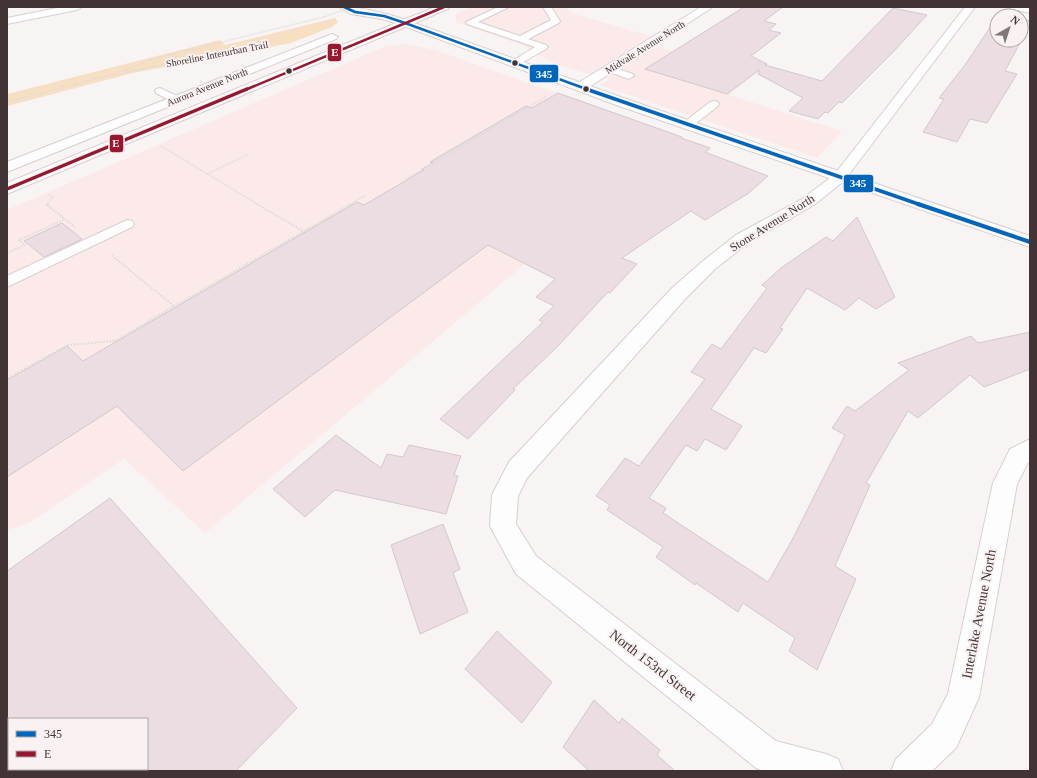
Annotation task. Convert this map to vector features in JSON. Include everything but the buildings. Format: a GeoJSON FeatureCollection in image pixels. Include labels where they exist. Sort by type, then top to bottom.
{"type":"FeatureCollection","features":[{"type":"Feature","properties":{"kind":"main road"},"geometry":{"type":"LineString","coordinates":[[7,21],[49,10],[77,7]]}},
{"type":"Feature","properties":{"kind":"main road"},"geometry":{"type":"LineString","coordinates":[[344,7],[355,12],[384,16],[403,16],[515,63],[687,125],[1030,242]]}},
{"type":"Feature","properties":{"kind":"main road"},"geometry":{"type":"LineString","coordinates":[[374,7],[384,16]]}},
{"type":"Feature","properties":{"kind":"main road","name":"Aurora Avenue North"},"geometry":{"type":"LineString","coordinates":[[7,189],[403,16],[444,7]]}},
{"type":"Feature","properties":{"kind":"main road","name":"Midvale Avenue North"},"geometry":{"type":"LineString","coordinates":[[582,86],[708,7]]}},
{"type":"Feature","properties":{"kind":"main road","name":"Stone Avenue North"},"geometry":{"type":"LineString","coordinates":[[503,526],[505,495],[518,470],[679,293],[709,265],[742,239],[808,202],[839,178],[970,7]]}},
{"type":"Feature","properties":{"kind":"main road"},"geometry":{"type":"LineString","coordinates":[[1015,7],[1030,10]]}},
{"type":"Feature","properties":{"kind":"main road"},"geometry":{"type":"LineString","coordinates":[[364,24],[384,16]]}},
{"type":"Feature","properties":{"kind":"main road","name":"Aurora Avenue North"},"geometry":{"type":"LineString","coordinates":[[9,164],[176,100],[344,32]]}},
{"type":"Feature","properties":{"kind":"main road","name":"Interlake Avenue North"},"geometry":{"type":"LineString","coordinates":[[908,771],[944,736],[963,697],[1005,483],[1019,456],[1030,449]]}},
{"type":"Feature","properties":{"kind":"main road","name":"North 153rd Street"},"geometry":{"type":"LineString","coordinates":[[503,526],[526,565],[768,756],[826,771]]}},
{"type":"Feature","properties":{"kind":"lane"},"geometry":{"type":"LineString","coordinates":[[502,7],[470,22],[543,47],[515,63]]}},
{"type":"Feature","properties":{"kind":"lane"},"geometry":{"type":"LineString","coordinates":[[522,39],[556,20],[547,7]]}},
{"type":"Feature","properties":{"kind":"lane"},"geometry":{"type":"LineString","coordinates":[[609,69],[629,76]]}},
{"type":"Feature","properties":{"kind":"lane"},"geometry":{"type":"LineString","coordinates":[[160,91],[176,100]]}},
{"type":"Feature","properties":{"kind":"lane"},"geometry":{"type":"LineString","coordinates":[[687,125],[714,104]]}},
{"type":"Feature","properties":{"kind":"lane"},"geometry":{"type":"LineString","coordinates":[[7,282],[127,224]]}},
{"type":"Feature","properties":{"kind":"path"},"geometry":{"type":"LineString","coordinates":[[7,102],[118,73],[149,60],[324,17],[352,7]]}},
{"type":"Feature","properties":{"kind":"path","name":"Shoreline Interurban Trail"},"geometry":{"type":"LineString","coordinates":[[118,73],[251,48]]}},
{"type":"Feature","properties":{"kind":"path"},"geometry":{"type":"LineString","coordinates":[[406,179],[551,94]]}},
{"type":"Feature","properties":{"kind":"path"},"geometry":{"type":"LineString","coordinates":[[168,143],[161,146],[303,231]]}},
{"type":"Feature","properties":{"kind":"path"},"geometry":{"type":"LineString","coordinates":[[207,174],[249,154]]}},
{"type":"Feature","properties":{"kind":"path"},"geometry":{"type":"LineString","coordinates":[[7,379],[68,345],[115,341],[366,195]]}},
{"type":"Feature","properties":{"kind":"path"},"geometry":{"type":"LineString","coordinates":[[53,197],[47,205],[174,306]]}},
{"type":"Feature","properties":{"kind":"path"},"geometry":{"type":"LineString","coordinates":[[7,253],[25,245],[19,240],[65,219]]}},
{"type":"Feature","properties":{"kind":"shaded area"},"geometry":{"type":"Polygon","coordinates":[[[472,7],[571,7],[567,9],[574,14],[664,40],[655,46],[754,75],[729,95],[842,131],[817,158],[599,85],[610,79],[559,66],[519,44],[455,22],[457,13],[472,7]]]}},
{"type":"Feature","properties":{"kind":"shaded area"},"geometry":{"type":"Polygon","coordinates":[[[335,18],[338,22],[332,27],[291,43],[133,73],[7,106],[7,94],[220,40],[225,45],[335,18]]]}},
{"type":"Feature","properties":{"kind":"shaded area"},"geometry":{"type":"Polygon","coordinates":[[[406,44],[435,50],[712,148],[679,176],[620,192],[519,269],[205,533],[124,459],[29,523],[7,530],[7,210],[386,46],[406,44]]]}},
{"type":"Feature","properties":{"kind":"transit line","name":"345"},"geometry":{"type":"LineString","coordinates":[[344,7],[355,12],[384,16],[405,23],[624,103],[1030,242]]}},
{"type":"Feature","properties":{"kind":"transit line","name":"E"},"geometry":{"type":"LineString","coordinates":[[7,189],[444,7]]}}]}
